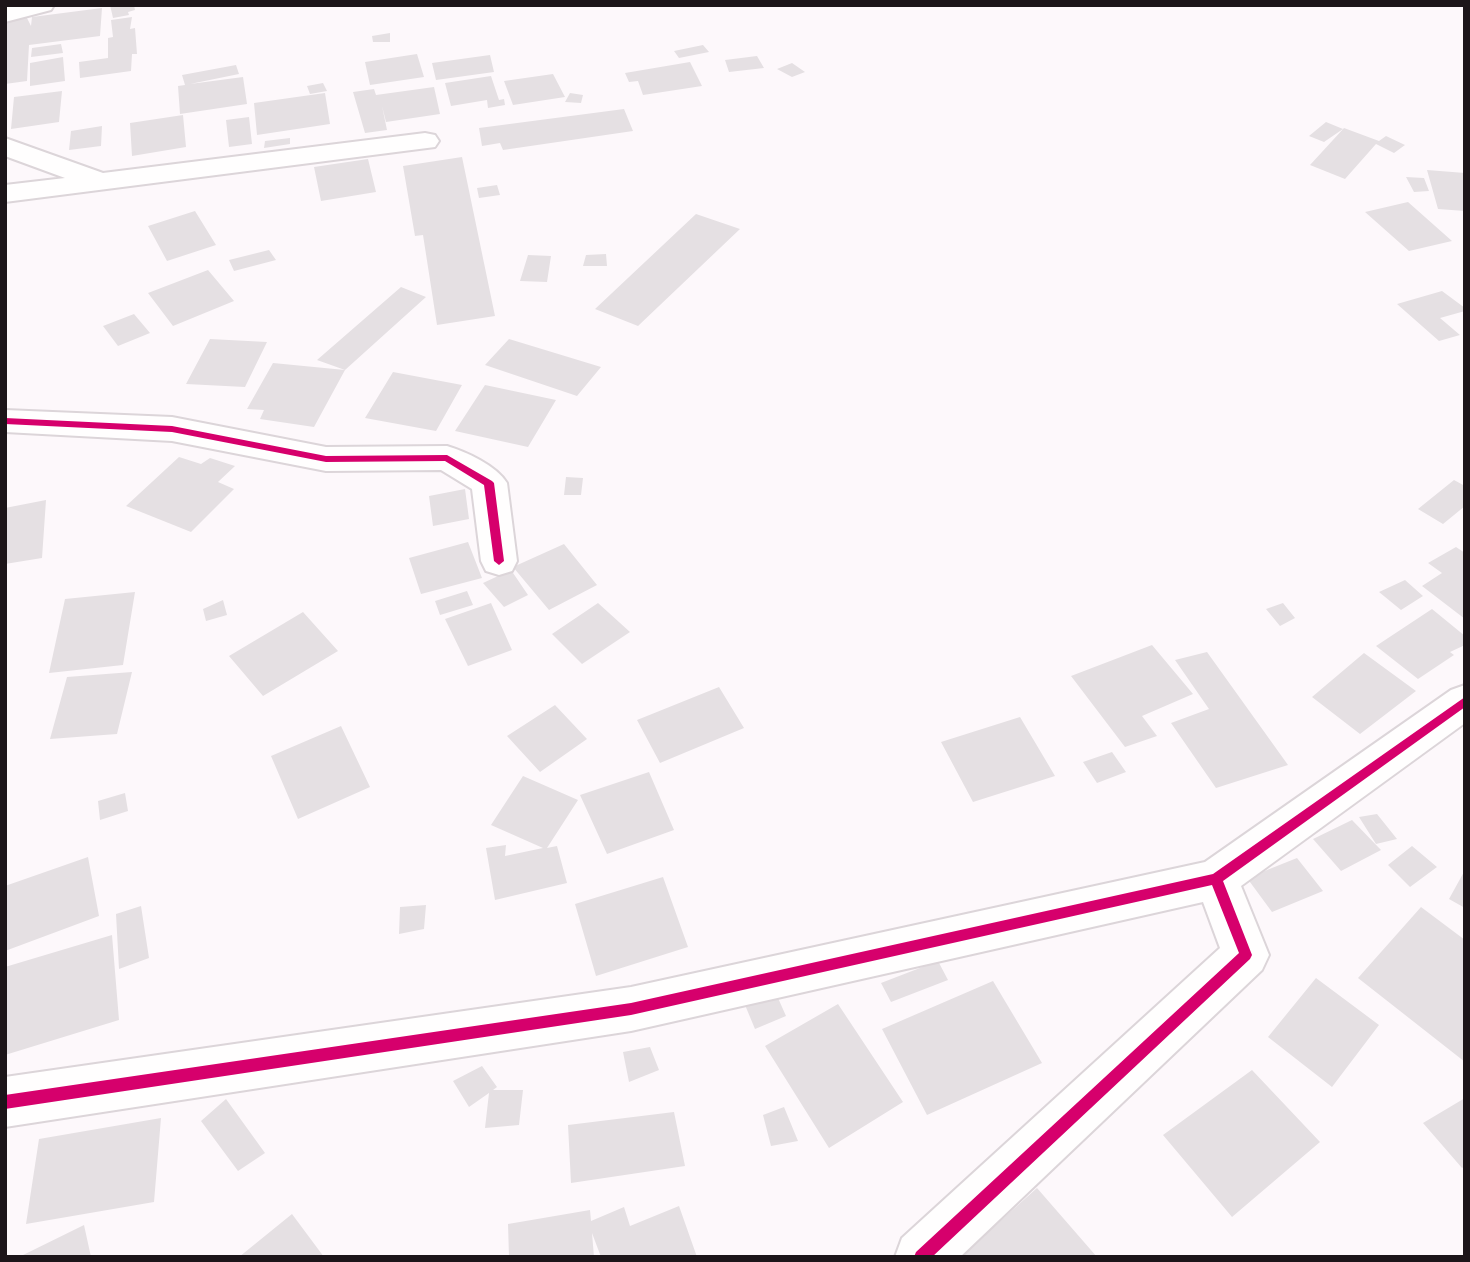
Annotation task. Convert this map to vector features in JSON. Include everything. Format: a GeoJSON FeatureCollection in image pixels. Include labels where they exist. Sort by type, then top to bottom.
{"type":"FeatureCollection","features":[{"type":"Feature","properties":{"kind":"street"},"geometry":{"type":"LineString","coordinates":[[5,15],[42,5]]}},
{"type":"Feature","properties":{"kind":"street"},"geometry":{"type":"LineString","coordinates":[[5,194],[425,141]]}},
{"type":"Feature","properties":{"kind":"street"},"geometry":{"type":"LineString","coordinates":[[5,146],[101,182]]}},
{"type":"Feature","properties":{"kind":"street"},"geometry":{"type":"LineString","coordinates":[[5,421],[172,429],[326,459],[447,458],[489,483],[499,561]]}},
{"type":"Feature","properties":{"kind":"street"},"geometry":{"type":"LineString","coordinates":[[5,1102],[631,1009],[1216,878],[1465,701]]}},
{"type":"Feature","properties":{"kind":"street"},"geometry":{"type":"LineString","coordinates":[[921,1257],[1246,955],[1216,878]]}},
{"type":"Feature","properties":{"kind":"building"},"geometry":{"type":"Polygon","coordinates":[[[110,5],[134,5],[135,10],[128,12],[129,15],[113,18],[110,5]]]}},
{"type":"Feature","properties":{"kind":"building"},"geometry":{"type":"Polygon","coordinates":[[[102,8],[100,36],[29,45],[27,81],[5,84],[5,17],[24,12],[31,26],[32,17],[102,8]]]}},
{"type":"Feature","properties":{"kind":"building"},"geometry":{"type":"Polygon","coordinates":[[[132,17],[130,29],[135,28],[137,54],[132,54],[131,71],[80,78],[79,62],[108,58],[108,38],[113,37],[111,20],[132,17]]]}},
{"type":"Feature","properties":{"kind":"building"},"geometry":{"type":"Polygon","coordinates":[[[390,33],[390,42],[373,42],[372,36],[390,33]]]}},
{"type":"Feature","properties":{"kind":"building"},"geometry":{"type":"Polygon","coordinates":[[[61,44],[63,53],[31,57],[32,48],[61,44]]]}},
{"type":"Feature","properties":{"kind":"building"},"geometry":{"type":"Polygon","coordinates":[[[703,45],[709,52],[679,58],[674,51],[703,45]]]}},
{"type":"Feature","properties":{"kind":"building"},"geometry":{"type":"Polygon","coordinates":[[[417,54],[424,77],[370,85],[365,62],[417,54]]]}},
{"type":"Feature","properties":{"kind":"building"},"geometry":{"type":"Polygon","coordinates":[[[490,55],[494,72],[436,80],[432,63],[490,55]]]}},
{"type":"Feature","properties":{"kind":"building"},"geometry":{"type":"Polygon","coordinates":[[[757,56],[764,68],[729,72],[725,60],[757,56]]]}},
{"type":"Feature","properties":{"kind":"building"},"geometry":{"type":"Polygon","coordinates":[[[63,57],[65,81],[30,86],[30,63],[63,57]]]}},
{"type":"Feature","properties":{"kind":"building"},"geometry":{"type":"Polygon","coordinates":[[[690,62],[702,86],[643,95],[638,81],[629,82],[625,73],[690,62]]]}},
{"type":"Feature","properties":{"kind":"building"},"geometry":{"type":"Polygon","coordinates":[[[792,63],[805,72],[792,77],[777,69],[792,63]]]}},
{"type":"Feature","properties":{"kind":"building"},"geometry":{"type":"Polygon","coordinates":[[[236,65],[239,74],[190,84],[243,77],[247,104],[180,114],[178,86],[185,85],[182,75],[236,65]]]}},
{"type":"Feature","properties":{"kind":"building"},"geometry":{"type":"Polygon","coordinates":[[[553,74],[565,97],[513,105],[504,81],[553,74]]]}},
{"type":"Feature","properties":{"kind":"building"},"geometry":{"type":"Polygon","coordinates":[[[491,76],[499,100],[504,99],[505,105],[488,108],[487,100],[451,106],[445,83],[491,76]]]}},
{"type":"Feature","properties":{"kind":"building"},"geometry":{"type":"Polygon","coordinates":[[[323,83],[327,91],[310,94],[307,86],[323,83]]]}},
{"type":"Feature","properties":{"kind":"building"},"geometry":{"type":"Polygon","coordinates":[[[434,87],[440,114],[386,122],[382,106],[387,130],[365,133],[353,92],[374,89],[376,95],[434,87]]]}},
{"type":"Feature","properties":{"kind":"building"},"geometry":{"type":"Polygon","coordinates":[[[62,91],[59,122],[11,129],[14,97],[62,91]]]}},
{"type":"Feature","properties":{"kind":"building"},"geometry":{"type":"Polygon","coordinates":[[[325,93],[330,124],[257,135],[254,103],[325,93]]]}},
{"type":"Feature","properties":{"kind":"building"},"geometry":{"type":"Polygon","coordinates":[[[570,93],[583,95],[581,103],[565,102],[570,93]]]}},
{"type":"Feature","properties":{"kind":"building"},"geometry":{"type":"Polygon","coordinates":[[[624,109],[633,131],[503,150],[500,143],[482,146],[479,128],[624,109]]]}},
{"type":"Feature","properties":{"kind":"building"},"geometry":{"type":"Polygon","coordinates":[[[183,115],[186,147],[132,156],[130,123],[183,115]]]}},
{"type":"Feature","properties":{"kind":"building"},"geometry":{"type":"Polygon","coordinates":[[[249,117],[252,144],[229,147],[226,120],[249,117]]]}},
{"type":"Feature","properties":{"kind":"building"},"geometry":{"type":"Polygon","coordinates":[[[1326,122],[1343,129],[1324,142],[1309,136],[1326,122]]]}},
{"type":"Feature","properties":{"kind":"building"},"geometry":{"type":"Polygon","coordinates":[[[102,126],[101,146],[69,150],[71,131],[102,126]]]}},
{"type":"Feature","properties":{"kind":"building"},"geometry":{"type":"Polygon","coordinates":[[[1344,128],[1379,141],[1386,136],[1405,145],[1394,153],[1376,144],[1345,179],[1310,165],[1344,128]]]}},
{"type":"Feature","properties":{"kind":"building"},"geometry":{"type":"Polygon","coordinates":[[[290,138],[290,144],[264,148],[265,141],[290,138]]]}},
{"type":"Feature","properties":{"kind":"building"},"geometry":{"type":"Polygon","coordinates":[[[462,157],[495,316],[437,325],[423,235],[415,236],[403,166],[462,157]]]}},
{"type":"Feature","properties":{"kind":"building"},"geometry":{"type":"Polygon","coordinates":[[[368,159],[376,192],[321,201],[314,167],[368,159]]]}},
{"type":"Feature","properties":{"kind":"building"},"geometry":{"type":"Polygon","coordinates":[[[1427,170],[1465,173],[1465,211],[1438,209],[1427,170]]]}},
{"type":"Feature","properties":{"kind":"building"},"geometry":{"type":"Polygon","coordinates":[[[1406,177],[1424,178],[1429,191],[1414,192],[1406,177]]]}},
{"type":"Feature","properties":{"kind":"building"},"geometry":{"type":"Polygon","coordinates":[[[497,185],[500,195],[479,198],[477,188],[497,185]]]}},
{"type":"Feature","properties":{"kind":"building"},"geometry":{"type":"Polygon","coordinates":[[[1408,202],[1452,241],[1409,251],[1365,212],[1408,202]]]}},
{"type":"Feature","properties":{"kind":"building"},"geometry":{"type":"Polygon","coordinates":[[[195,211],[216,245],[167,261],[148,226],[195,211]]]}},
{"type":"Feature","properties":{"kind":"building"},"geometry":{"type":"Polygon","coordinates":[[[696,214],[740,229],[638,326],[595,309],[696,214]]]}},
{"type":"Feature","properties":{"kind":"building"},"geometry":{"type":"Polygon","coordinates":[[[269,250],[276,260],[234,271],[229,260],[269,250]]]}},
{"type":"Feature","properties":{"kind":"building"},"geometry":{"type":"Polygon","coordinates":[[[606,254],[607,266],[583,266],[586,255],[606,254]]]}},
{"type":"Feature","properties":{"kind":"building"},"geometry":{"type":"Polygon","coordinates":[[[528,255],[551,256],[547,282],[520,281],[528,255]]]}},
{"type":"Feature","properties":{"kind":"building"},"geometry":{"type":"Polygon","coordinates":[[[208,270],[234,301],[173,326],[148,293],[208,270]]]}},
{"type":"Feature","properties":{"kind":"building"},"geometry":{"type":"Polygon","coordinates":[[[401,287],[426,297],[345,370],[317,360],[401,287]]]}},
{"type":"Feature","properties":{"kind":"building"},"geometry":{"type":"Polygon","coordinates":[[[1442,291],[1465,308],[1465,311],[1440,318],[1460,335],[1439,341],[1397,304],[1442,291]]]}},
{"type":"Feature","properties":{"kind":"building"},"geometry":{"type":"Polygon","coordinates":[[[134,314],[150,333],[118,346],[103,326],[134,314]]]}},
{"type":"Feature","properties":{"kind":"building"},"geometry":{"type":"Polygon","coordinates":[[[210,339],[267,342],[245,387],[186,384],[210,339]]]}},
{"type":"Feature","properties":{"kind":"building"},"geometry":{"type":"Polygon","coordinates":[[[509,339],[601,367],[577,396],[485,365],[509,339]]]}},
{"type":"Feature","properties":{"kind":"building"},"geometry":{"type":"Polygon","coordinates":[[[273,363],[345,370],[314,427],[260,419],[264,410],[247,409],[273,363]]]}},
{"type":"Feature","properties":{"kind":"building"},"geometry":{"type":"Polygon","coordinates":[[[393,372],[462,385],[436,431],[365,418],[393,372]]]}},
{"type":"Feature","properties":{"kind":"building"},"geometry":{"type":"Polygon","coordinates":[[[485,385],[556,400],[528,447],[455,431],[485,385]]]}},
{"type":"Feature","properties":{"kind":"building"},"geometry":{"type":"Polygon","coordinates":[[[179,457],[201,464],[210,458],[235,466],[218,482],[234,489],[191,532],[126,506],[179,457]]]}},
{"type":"Feature","properties":{"kind":"building"},"geometry":{"type":"Polygon","coordinates":[[[566,477],[583,478],[581,495],[564,495],[566,477]]]}},
{"type":"Feature","properties":{"kind":"building"},"geometry":{"type":"Polygon","coordinates":[[[1454,480],[1465,486],[1465,506],[1443,524],[1418,509],[1454,480]]]}},
{"type":"Feature","properties":{"kind":"building"},"geometry":{"type":"Polygon","coordinates":[[[465,489],[469,519],[433,526],[429,496],[465,489]]]}},
{"type":"Feature","properties":{"kind":"building"},"geometry":{"type":"Polygon","coordinates":[[[46,500],[42,558],[5,564],[5,508],[46,500]]]}},
{"type":"Feature","properties":{"kind":"building"},"geometry":{"type":"Polygon","coordinates":[[[468,542],[482,578],[421,594],[409,558],[468,542]]]}},
{"type":"Feature","properties":{"kind":"building"},"geometry":{"type":"Polygon","coordinates":[[[564,544],[597,585],[549,610],[513,567],[564,544]]]}},
{"type":"Feature","properties":{"kind":"building"},"geometry":{"type":"Polygon","coordinates":[[[1456,547],[1465,553],[1465,619],[1422,586],[1442,573],[1428,563],[1456,547]]]}},
{"type":"Feature","properties":{"kind":"building"},"geometry":{"type":"Polygon","coordinates":[[[511,570],[528,595],[504,607],[483,583],[511,570]]]}},
{"type":"Feature","properties":{"kind":"building"},"geometry":{"type":"Polygon","coordinates":[[[1405,580],[1423,596],[1401,610],[1379,592],[1405,580]]]}},
{"type":"Feature","properties":{"kind":"building"},"geometry":{"type":"Polygon","coordinates":[[[467,591],[473,605],[440,615],[435,601],[467,591]]]}},
{"type":"Feature","properties":{"kind":"building"},"geometry":{"type":"Polygon","coordinates":[[[135,592],[123,665],[49,673],[65,599],[135,592]]]}},
{"type":"Feature","properties":{"kind":"building"},"geometry":{"type":"Polygon","coordinates":[[[223,600],[227,615],[206,621],[203,609],[223,600]]]}},
{"type":"Feature","properties":{"kind":"building"},"geometry":{"type":"Polygon","coordinates":[[[491,603],[512,650],[468,666],[445,619],[491,603]]]}},
{"type":"Feature","properties":{"kind":"building"},"geometry":{"type":"Polygon","coordinates":[[[598,603],[630,632],[582,664],[552,634],[598,603]]]}},
{"type":"Feature","properties":{"kind":"building"},"geometry":{"type":"Polygon","coordinates":[[[1283,603],[1295,618],[1280,626],[1266,609],[1283,603]]]}},
{"type":"Feature","properties":{"kind":"building"},"geometry":{"type":"Polygon","coordinates":[[[1432,609],[1465,636],[1465,645],[1450,652],[1454,655],[1418,679],[1376,646],[1432,609]]]}},
{"type":"Feature","properties":{"kind":"building"},"geometry":{"type":"Polygon","coordinates":[[[303,612],[338,651],[263,696],[229,656],[303,612]]]}},
{"type":"Feature","properties":{"kind":"building"},"geometry":{"type":"Polygon","coordinates":[[[1152,645],[1193,694],[1142,716],[1157,736],[1125,747],[1071,676],[1152,645]]]}},
{"type":"Feature","properties":{"kind":"building"},"geometry":{"type":"Polygon","coordinates":[[[1207,652],[1288,765],[1216,788],[1171,723],[1209,709],[1175,660],[1207,652]]]}},
{"type":"Feature","properties":{"kind":"building"},"geometry":{"type":"Polygon","coordinates":[[[1364,653],[1416,691],[1360,734],[1312,697],[1364,653]]]}},
{"type":"Feature","properties":{"kind":"building"},"geometry":{"type":"Polygon","coordinates":[[[132,672],[117,734],[50,739],[67,677],[132,672]]]}},
{"type":"Feature","properties":{"kind":"building"},"geometry":{"type":"Polygon","coordinates":[[[719,687],[744,728],[660,763],[637,720],[719,687]]]}},
{"type":"Feature","properties":{"kind":"building"},"geometry":{"type":"Polygon","coordinates":[[[555,705],[587,739],[540,772],[507,736],[555,705]]]}},
{"type":"Feature","properties":{"kind":"building"},"geometry":{"type":"Polygon","coordinates":[[[1020,717],[1055,776],[973,802],[941,742],[1020,717]]]}},
{"type":"Feature","properties":{"kind":"building"},"geometry":{"type":"Polygon","coordinates":[[[341,726],[370,787],[298,819],[271,756],[341,726]]]}},
{"type":"Feature","properties":{"kind":"building"},"geometry":{"type":"Polygon","coordinates":[[[1112,752],[1126,772],[1097,783],[1083,762],[1112,752]]]}},
{"type":"Feature","properties":{"kind":"building"},"geometry":{"type":"Polygon","coordinates":[[[649,772],[674,830],[607,854],[580,795],[649,772]]]}},
{"type":"Feature","properties":{"kind":"building"},"geometry":{"type":"Polygon","coordinates":[[[523,776],[578,800],[547,848],[557,846],[567,883],[495,900],[486,848],[506,845],[505,856],[543,848],[491,825],[523,776]]]}},
{"type":"Feature","properties":{"kind":"building"},"geometry":{"type":"Polygon","coordinates":[[[125,793],[128,811],[100,820],[98,801],[125,793]]]}},
{"type":"Feature","properties":{"kind":"building"},"geometry":{"type":"Polygon","coordinates":[[[1377,814],[1397,839],[1376,844],[1359,817],[1377,814]]]}},
{"type":"Feature","properties":{"kind":"building"},"geometry":{"type":"Polygon","coordinates":[[[1352,820],[1381,850],[1341,871],[1313,839],[1352,820]]]}},
{"type":"Feature","properties":{"kind":"building"},"geometry":{"type":"Polygon","coordinates":[[[1412,846],[1437,867],[1410,887],[1388,865],[1412,846]]]}},
{"type":"Feature","properties":{"kind":"building"},"geometry":{"type":"Polygon","coordinates":[[[88,857],[99,916],[5,951],[5,886],[88,857]]]}},
{"type":"Feature","properties":{"kind":"building"},"geometry":{"type":"Polygon","coordinates":[[[1297,858],[1323,891],[1272,912],[1247,878],[1297,858]]]}},
{"type":"Feature","properties":{"kind":"building"},"geometry":{"type":"Polygon","coordinates":[[[1465,870],[1465,908],[1449,899],[1465,870]]]}},
{"type":"Feature","properties":{"kind":"building"},"geometry":{"type":"Polygon","coordinates":[[[663,877],[688,947],[596,976],[575,904],[663,877]]]}},
{"type":"Feature","properties":{"kind":"building"},"geometry":{"type":"Polygon","coordinates":[[[426,905],[424,929],[399,934],[400,907],[426,905]]]}},
{"type":"Feature","properties":{"kind":"building"},"geometry":{"type":"Polygon","coordinates":[[[141,906],[149,958],[119,969],[116,914],[141,906]]]}},
{"type":"Feature","properties":{"kind":"building"},"geometry":{"type":"Polygon","coordinates":[[[1421,907],[1465,940],[1465,1062],[1358,978],[1421,907]]]}},
{"type":"Feature","properties":{"kind":"building"},"geometry":{"type":"Polygon","coordinates":[[[112,935],[119,1020],[5,1055],[5,967],[112,935]]]}},
{"type":"Feature","properties":{"kind":"building"},"geometry":{"type":"Polygon","coordinates":[[[938,961],[948,980],[891,1002],[881,983],[938,961]]]}},
{"type":"Feature","properties":{"kind":"building"},"geometry":{"type":"Polygon","coordinates":[[[1316,978],[1379,1025],[1332,1087],[1268,1037],[1316,978]]]}},
{"type":"Feature","properties":{"kind":"building"},"geometry":{"type":"Polygon","coordinates":[[[993,981],[1042,1063],[927,1115],[882,1029],[993,981]]]}},
{"type":"Feature","properties":{"kind":"building"},"geometry":{"type":"Polygon","coordinates":[[[774,989],[786,1016],[755,1029],[745,1005],[774,989]]]}},
{"type":"Feature","properties":{"kind":"building"},"geometry":{"type":"Polygon","coordinates":[[[838,1004],[903,1102],[829,1148],[765,1046],[838,1004]]]}},
{"type":"Feature","properties":{"kind":"building"},"geometry":{"type":"Polygon","coordinates":[[[650,1047],[659,1070],[629,1082],[623,1052],[650,1047]]]}},
{"type":"Feature","properties":{"kind":"building"},"geometry":{"type":"Polygon","coordinates":[[[482,1066],[497,1087],[493,1090],[523,1090],[519,1125],[485,1128],[489,1093],[469,1107],[453,1081],[482,1066]]]}},
{"type":"Feature","properties":{"kind":"building"},"geometry":{"type":"Polygon","coordinates":[[[1252,1070],[1320,1142],[1232,1217],[1163,1135],[1252,1070]]]}},
{"type":"Feature","properties":{"kind":"building"},"geometry":{"type":"Polygon","coordinates":[[[1465,1098],[1465,1166],[1462,1168],[1423,1123],[1465,1098]]]}},
{"type":"Feature","properties":{"kind":"building"},"geometry":{"type":"Polygon","coordinates":[[[226,1099],[265,1153],[238,1171],[201,1121],[226,1099]]]}},
{"type":"Feature","properties":{"kind":"building"},"geometry":{"type":"Polygon","coordinates":[[[784,1107],[798,1141],[771,1146],[763,1115],[784,1107]]]}},
{"type":"Feature","properties":{"kind":"building"},"geometry":{"type":"Polygon","coordinates":[[[674,1112],[685,1166],[571,1183],[568,1125],[674,1112]]]}},
{"type":"Feature","properties":{"kind":"building"},"geometry":{"type":"Polygon","coordinates":[[[161,1118],[154,1202],[26,1224],[39,1139],[161,1118]]]}},
{"type":"Feature","properties":{"kind":"building"},"geometry":{"type":"Polygon","coordinates":[[[1037,1188],[1097,1257],[960,1257],[1037,1188]]]}},
{"type":"Feature","properties":{"kind":"building"},"geometry":{"type":"Polygon","coordinates":[[[679,1206],[697,1257],[601,1257],[592,1233],[594,1257],[509,1257],[508,1224],[590,1210],[591,1221],[624,1207],[630,1226],[679,1206]]]}},
{"type":"Feature","properties":{"kind":"building"},"geometry":{"type":"Polygon","coordinates":[[[292,1214],[324,1257],[239,1257],[292,1214]]]}},
{"type":"Feature","properties":{"kind":"building"},"geometry":{"type":"Polygon","coordinates":[[[84,1225],[91,1257],[19,1257],[84,1225]]]}},
{"type":"Feature","properties":{"kind":"cycle path"},"geometry":{"type":"LineString","coordinates":[[5,421],[172,429],[326,459],[447,458],[489,483],[499,561]]}},
{"type":"Feature","properties":{"kind":"cycle path"},"geometry":{"type":"LineString","coordinates":[[5,1102],[631,1009],[1216,879],[1465,701]]}},
{"type":"Feature","properties":{"kind":"cycle path"},"geometry":{"type":"LineString","coordinates":[[921,1257],[1246,955],[1216,879]]}}]}
